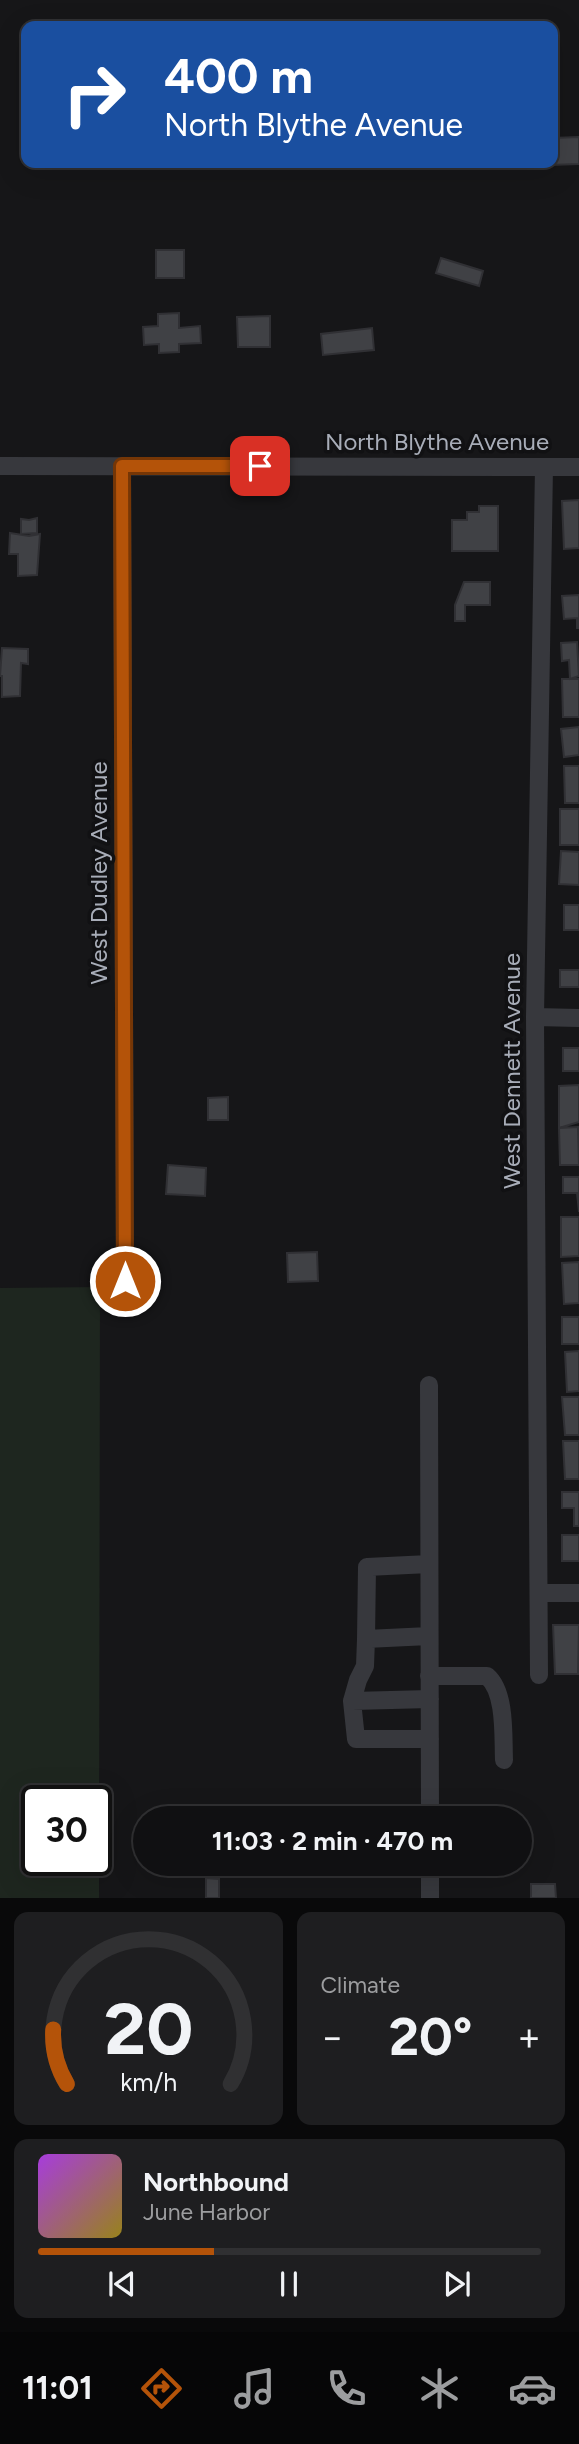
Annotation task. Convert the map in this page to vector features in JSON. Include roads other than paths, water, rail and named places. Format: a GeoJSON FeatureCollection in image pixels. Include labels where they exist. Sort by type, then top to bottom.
{"type":"FeatureCollection","features":[{"type":"Feature","properties":{"kind":"street","name":"North Blythe Avenue"},"geometry":{"type":"LineString","coordinates":[[0,466],[579,467]]}},
{"type":"Feature","properties":{"kind":"street","name":"West Dudley Avenue"},"geometry":{"type":"LineString","coordinates":[[122,466],[125,1281]]}},
{"type":"Feature","properties":{"kind":"street","name":"West Dennett Avenue"},"geometry":{"type":"LineString","coordinates":[[538,1675],[535,1017],[544,467]]}},
{"type":"Feature","properties":{"kind":"street"},"geometry":{"type":"LineString","coordinates":[[535,1017],[579,1018]]}},
{"type":"Feature","properties":{"kind":"street"},"geometry":{"type":"LineString","coordinates":[[429,1385],[430,1806]]}},
{"type":"Feature","properties":{"kind":"street"},"geometry":{"type":"LineString","coordinates":[[429,1564],[367,1567],[365,1666],[352,1701],[356,1739],[430,1739]]}},
{"type":"Feature","properties":{"kind":"street"},"geometry":{"type":"LineString","coordinates":[[539,1593],[579,1593]]}},
{"type":"Feature","properties":{"kind":"street"},"geometry":{"type":"LineString","coordinates":[[366,1639],[429,1636]]}},
{"type":"Feature","properties":{"kind":"street"},"geometry":{"type":"LineString","coordinates":[[429,1676],[487,1676],[495,1683],[500,1700],[504,1760]]}},
{"type":"Feature","properties":{"kind":"street"},"geometry":{"type":"LineString","coordinates":[[352,1701],[430,1699]]}},
{"type":"Feature","properties":{"kind":"street"},"geometry":{"type":"LineString","coordinates":[[430,1876],[430,1898]]}}]}
